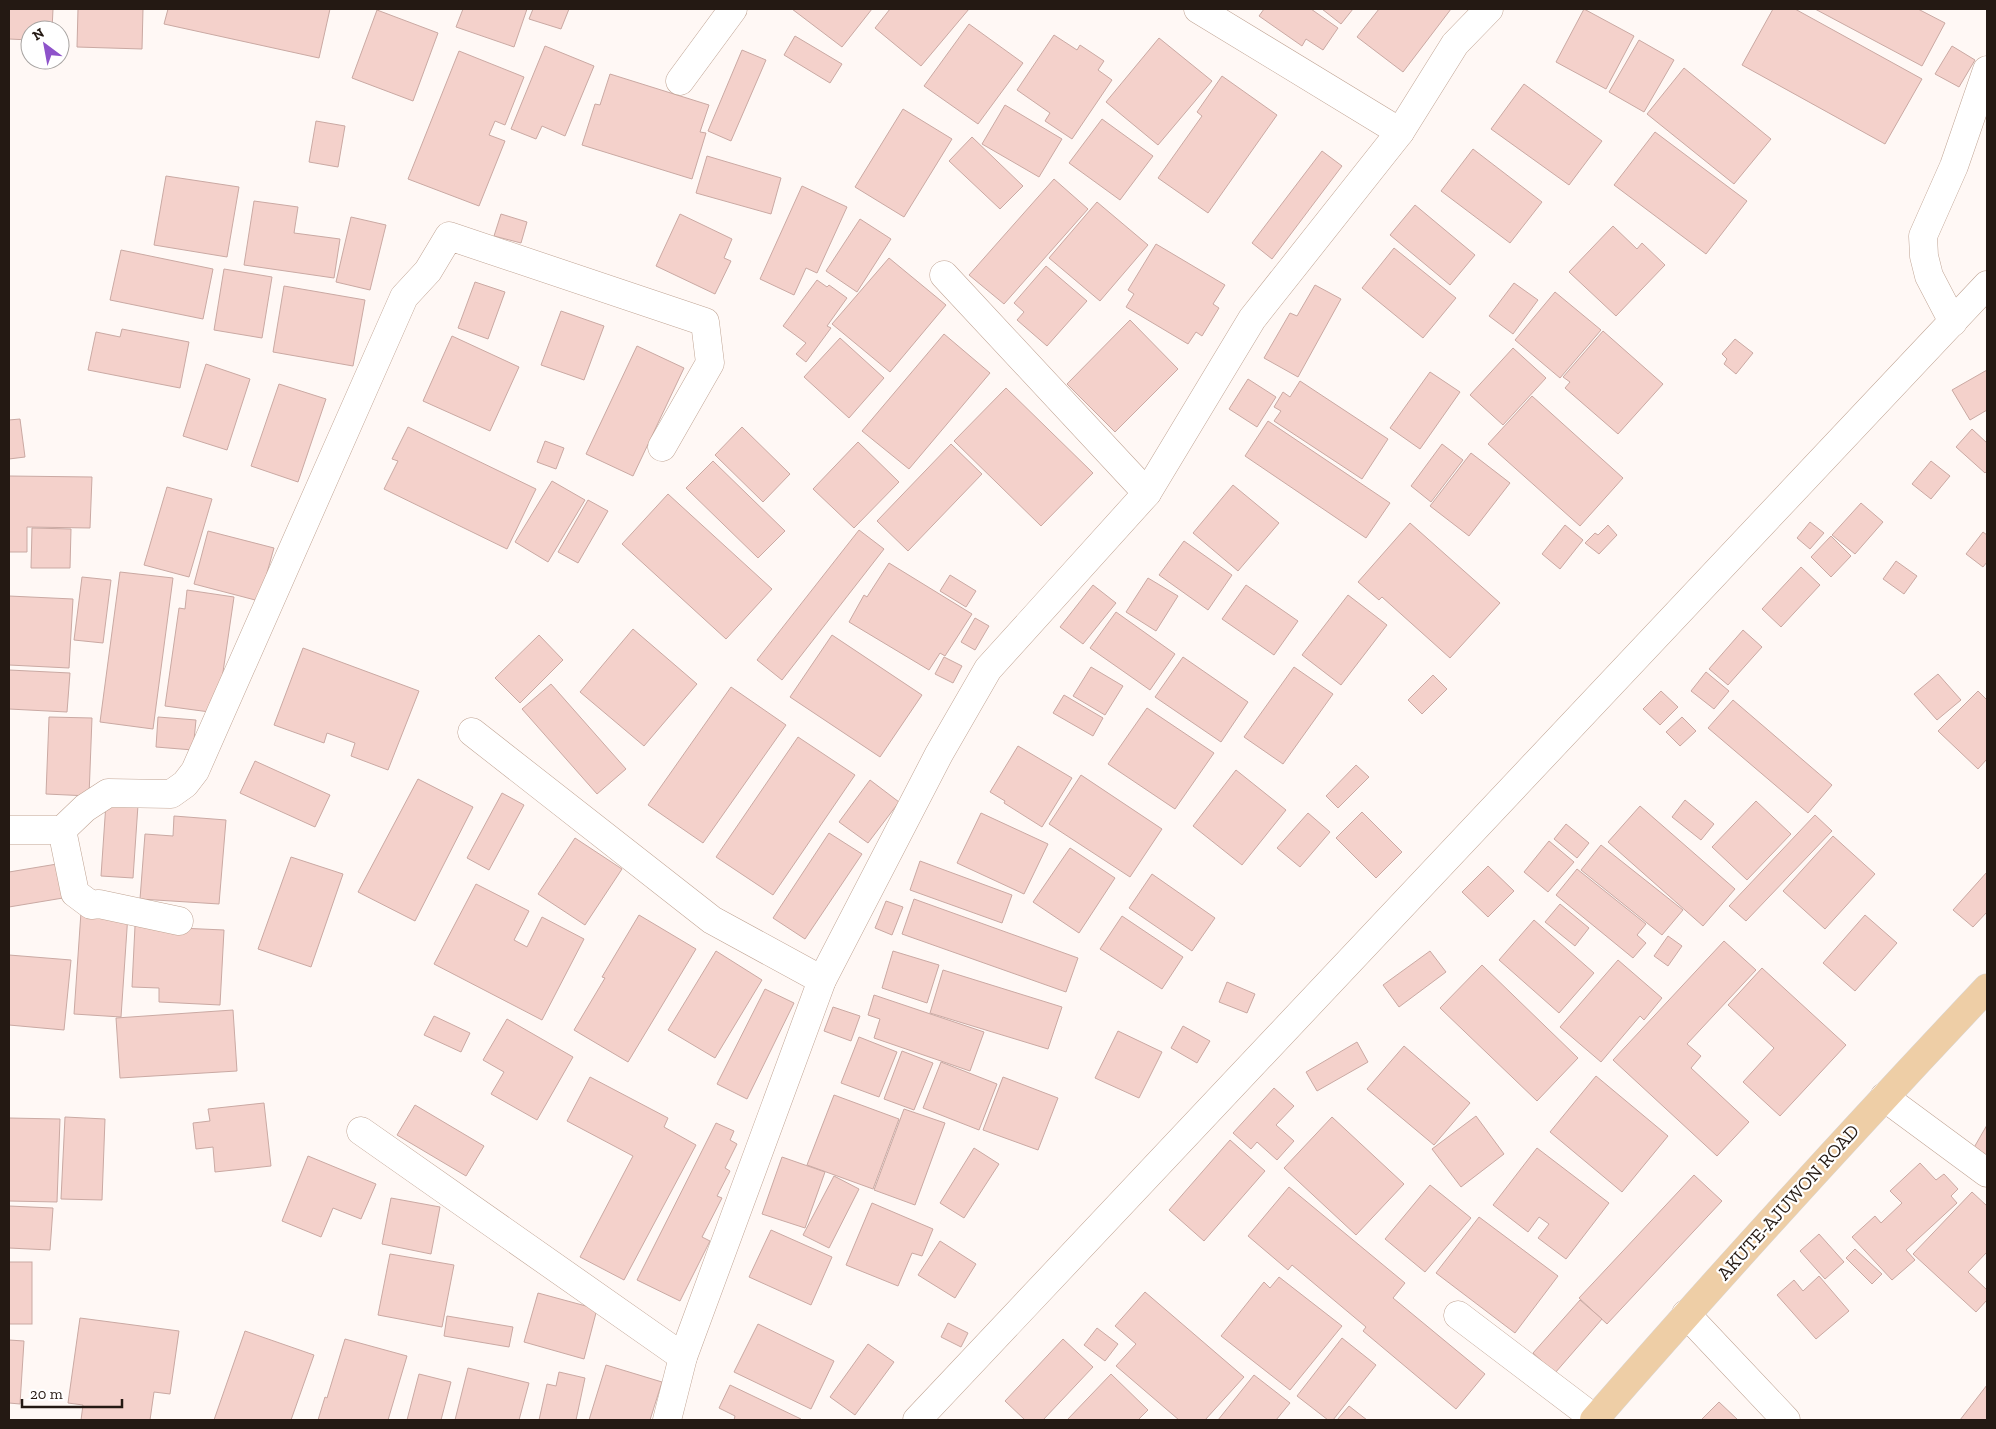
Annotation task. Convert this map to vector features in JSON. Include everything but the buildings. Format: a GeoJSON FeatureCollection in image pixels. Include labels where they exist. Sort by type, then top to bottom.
{"type":"FeatureCollection","features":[{"type":"Feature","properties":{"kind":"main road","name":"AKUTE-AJUWON ROAD"},"geometry":{"type":"LineString","coordinates":[[1594,1420],[1686,1314],[1884,1097],[1987,988]]}},
{"type":"Feature","properties":{"kind":"street"},"geometry":{"type":"LineString","coordinates":[[680,81],[733,9]]}},
{"type":"Feature","properties":{"kind":"street"},"geometry":{"type":"LineString","coordinates":[[1198,9],[1400,132]]}},
{"type":"Feature","properties":{"kind":"street"},"geometry":{"type":"LineString","coordinates":[[667,1420],[683,1357],[822,980],[938,754],[988,669],[1147,493],[1252,319],[1400,132],[1455,44],[1489,9]]}},
{"type":"Feature","properties":{"kind":"street"},"geometry":{"type":"LineString","coordinates":[[1954,322],[1929,276],[1924,256],[1924,236],[1954,166],[1987,70]]}},
{"type":"Feature","properties":{"kind":"street"},"geometry":{"type":"LineString","coordinates":[[9,830],[62,830],[86,808],[108,794],[171,794],[185,784],[195,771],[404,297],[428,271],[448,236],[705,322],[710,363],[662,447]]}},
{"type":"Feature","properties":{"kind":"street"},"geometry":{"type":"LineString","coordinates":[[944,275],[1147,493]]}},
{"type":"Feature","properties":{"kind":"street"},"geometry":{"type":"LineString","coordinates":[[927,1417],[1987,286]]}},
{"type":"Feature","properties":{"kind":"street"},"geometry":{"type":"LineString","coordinates":[[472,732],[712,920],[822,980]]}},
{"type":"Feature","properties":{"kind":"street"},"geometry":{"type":"LineString","coordinates":[[62,830],[75,893],[91,905],[99,904],[179,920]]}},
{"type":"Feature","properties":{"kind":"street"},"geometry":{"type":"LineString","coordinates":[[1884,1097],[1987,1173]]}},
{"type":"Feature","properties":{"kind":"street"},"geometry":{"type":"LineString","coordinates":[[361,1131],[683,1357]]}},
{"type":"Feature","properties":{"kind":"street"},"geometry":{"type":"LineString","coordinates":[[1686,1314],[1786,1420]]}},
{"type":"Feature","properties":{"kind":"street"},"geometry":{"type":"LineString","coordinates":[[1458,1315],[1594,1420]]}}]}
